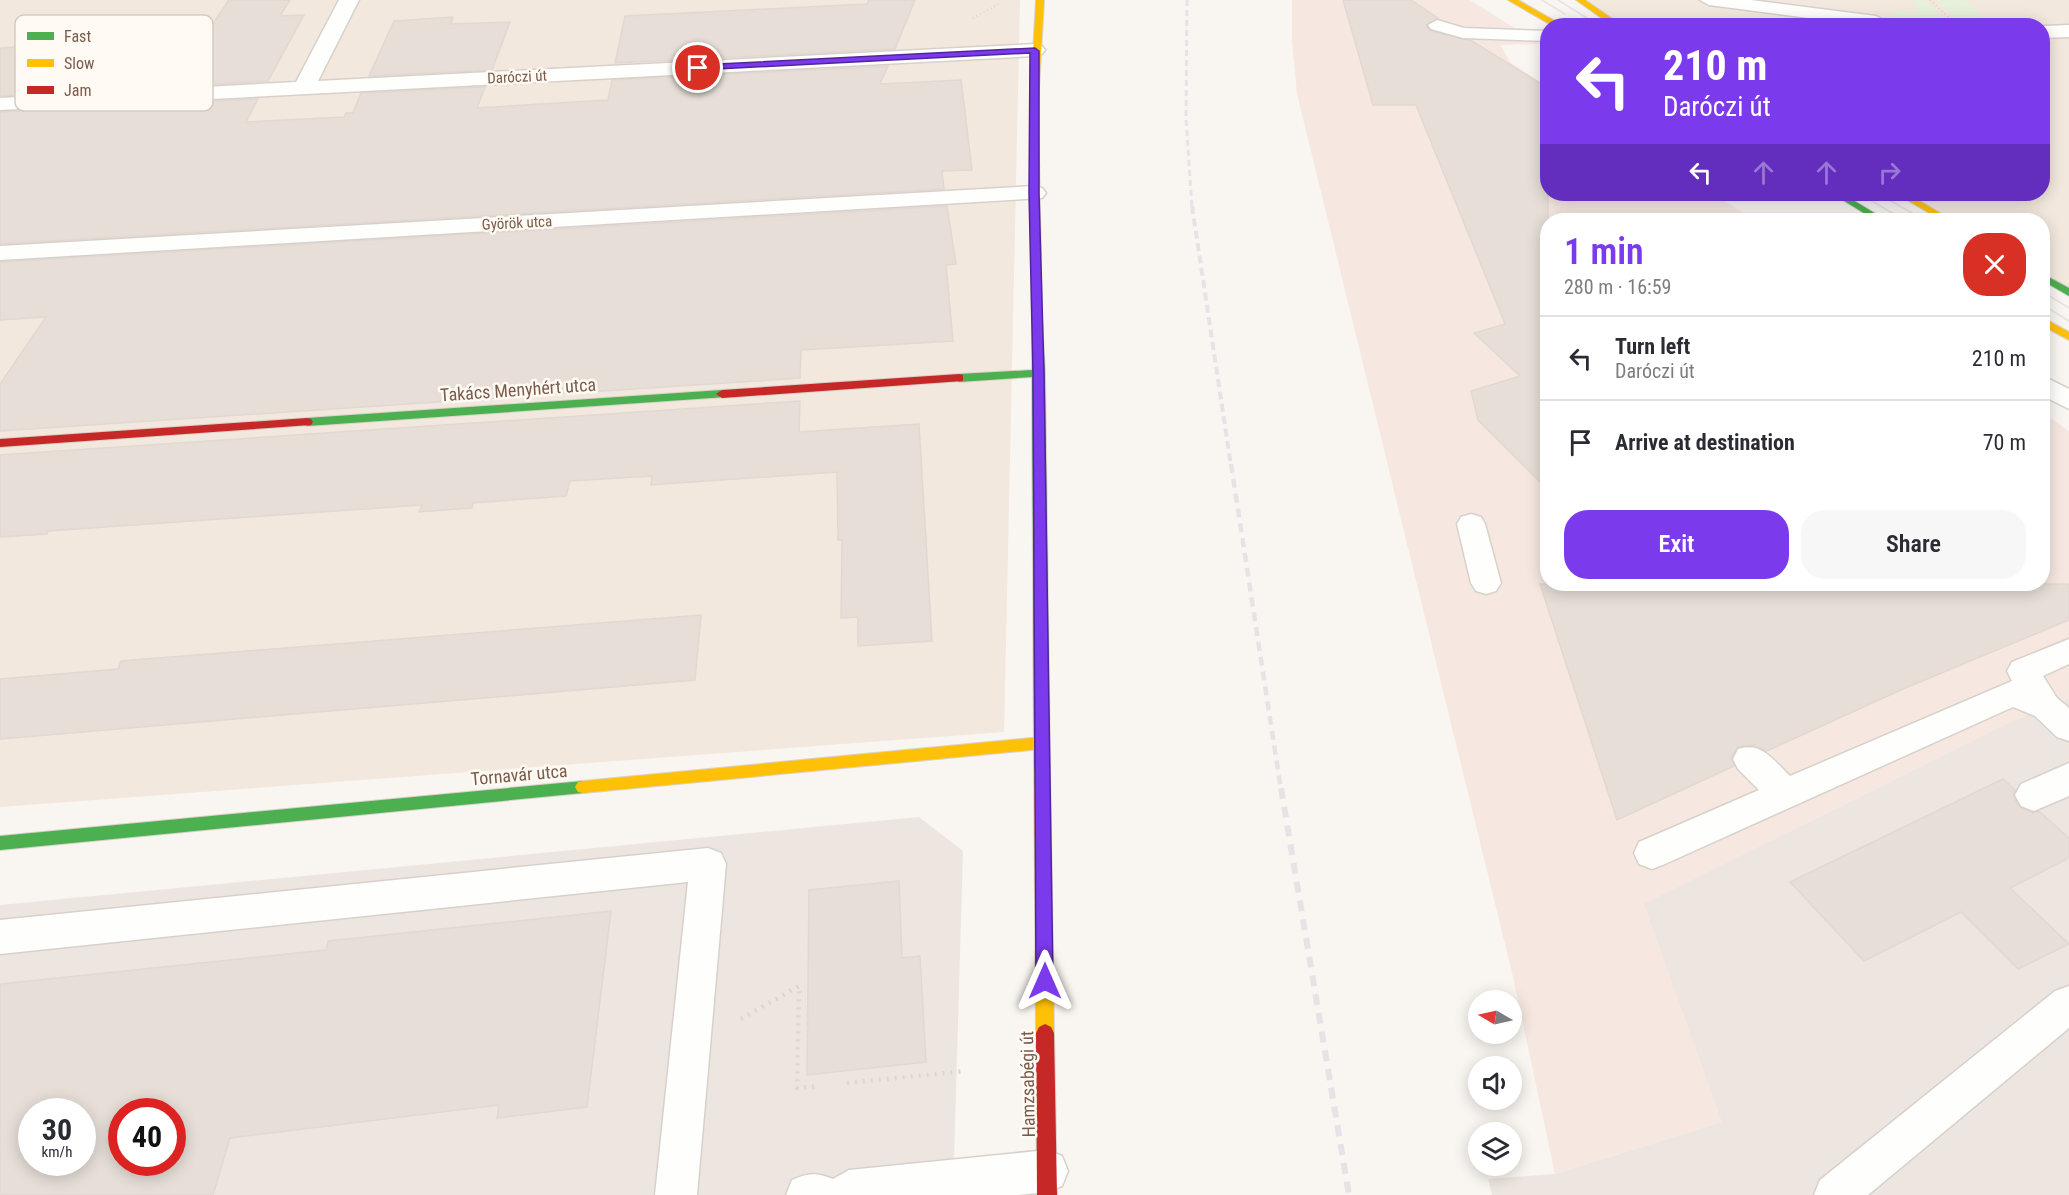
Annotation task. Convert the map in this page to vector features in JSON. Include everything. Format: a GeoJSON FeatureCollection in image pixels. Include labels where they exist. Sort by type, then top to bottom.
{"type":"FeatureCollection","features":[{"type":"Feature","properties":{"kind":"street"},"geometry":{"type":"LineString","coordinates":[[304,88],[349,0]]}},
{"type":"Feature","properties":{"kind":"street","name":"Hamzsabégi út"},"geometry":{"type":"LineString","coordinates":[[1040,0],[1035,51],[1034,193],[1039,373],[1047,1183]]}},
{"type":"Feature","properties":{"kind":"street"},"geometry":{"type":"LineString","coordinates":[[1512,0],[1545,18]]}},
{"type":"Feature","properties":{"kind":"street"},"geometry":{"type":"LineString","coordinates":[[1580,0],[1607,18]]}},
{"type":"Feature","properties":{"kind":"street"},"geometry":{"type":"LineString","coordinates":[[2050,32],[2069,31]]}},
{"type":"Feature","properties":{"kind":"street","name":"Daróczi út"},"geometry":{"type":"LineString","coordinates":[[213,93],[1035,51]]}},
{"type":"Feature","properties":{"kind":"street","name":"Daróczi út"},"geometry":{"type":"LineString","coordinates":[[0,104],[15,103]]}},
{"type":"Feature","properties":{"kind":"street","name":"Györök utca"},"geometry":{"type":"LineString","coordinates":[[0,254],[1034,193]]}},
{"type":"Feature","properties":{"kind":"street"},"geometry":{"type":"LineString","coordinates":[[1849,201],[1869,213]]}},
{"type":"Feature","properties":{"kind":"street"},"geometry":{"type":"LineString","coordinates":[[1914,201],[1935,213]]}},
{"type":"Feature","properties":{"kind":"street"},"geometry":{"type":"LineString","coordinates":[[2050,281],[2069,293]]}},
{"type":"Feature","properties":{"kind":"street"},"geometry":{"type":"LineString","coordinates":[[2050,325],[2069,337]]}},
{"type":"Feature","properties":{"kind":"street","name":"Takács Menyhért utca"},"geometry":{"type":"LineString","coordinates":[[0,443],[1039,373]]}},
{"type":"Feature","properties":{"kind":"street","name":"Tornavár utca"},"geometry":{"type":"LineString","coordinates":[[0,843],[1042,743]]}},
{"type":"Feature","properties":{"kind":"street"},"geometry":{"type":"LineString","coordinates":[[2034,795],[2069,779]]}},
{"type":"Feature","properties":{"kind":"lane"},"geometry":{"type":"LineString","coordinates":[[1709,0],[1840,18]]}},
{"type":"Feature","properties":{"kind":"lane"},"geometry":{"type":"LineString","coordinates":[[1877,0],[1877,18]]}},
{"type":"Feature","properties":{"kind":"lane"},"geometry":{"type":"LineString","coordinates":[[1437,25],[1462,33],[1540,36]]}},
{"type":"Feature","properties":{"kind":"lane"},"geometry":{"type":"LineString","coordinates":[[2050,389],[2069,401]]}},
{"type":"Feature","properties":{"kind":"lane"},"geometry":{"type":"LineString","coordinates":[[1471,524],[1486,583]]}},
{"type":"Feature","properties":{"kind":"lane"},"geometry":{"type":"LineString","coordinates":[[2057,717],[2023,671],[2069,651]]}},
{"type":"Feature","properties":{"kind":"lane"},"geometry":{"type":"LineString","coordinates":[[1652,853],[2013,693],[2057,717]]}},
{"type":"Feature","properties":{"kind":"lane"},"geometry":{"type":"LineString","coordinates":[[1750,759],[1785,794]]}},
{"type":"Feature","properties":{"kind":"lane"},"geometry":{"type":"LineString","coordinates":[[0,938],[708,864],[676,1195]]}},
{"type":"Feature","properties":{"kind":"lane"},"geometry":{"type":"LineString","coordinates":[[1835,1195],[2069,1004]]}},
{"type":"Feature","properties":{"kind":"lane"},"geometry":{"type":"LineString","coordinates":[[825,1193],[1047,1183]]}},
{"type":"Feature","properties":{"kind":"path"},"geometry":{"type":"LineString","coordinates":[[1930,0],[1949,18]]}},
{"type":"Feature","properties":{"kind":"path"},"geometry":{"type":"LineString","coordinates":[[691,1047],[799,986],[797,1088],[819,1086]]}},
{"type":"Feature","properties":{"kind":"path"},"geometry":{"type":"LineString","coordinates":[[847,1083],[965,1071]]}},
{"type":"Feature","properties":{"kind":"shaded area"},"geometry":{"type":"Polygon","coordinates":[[[0,0],[1020,0],[1004,732],[0,807],[0,0]]]}},
{"type":"Feature","properties":{"kind":"shaded area"},"geometry":{"type":"Polygon","coordinates":[[[1292,0],[1470,0],[1540,44],[1500,45],[1511,63],[1540,82],[1540,201],[1724,201],[1744,213],[1540,213],[1540,591],[2050,591],[2050,418],[2069,431],[2069,698],[2015,720],[1722,1122],[1555,1174],[1522,1019],[1522,990],[1516,990],[1297,94],[1292,41],[1292,0]]]}},
{"type":"Feature","properties":{"kind":"shaded area"},"geometry":{"type":"Polygon","coordinates":[[[1580,0],[2069,0],[2069,289],[2050,278],[2050,213],[1939,213],[1917,201],[2050,201],[2050,18],[1608,18],[1580,0]]]}},
{"type":"Feature","properties":{"kind":"shaded area"},"geometry":{"type":"Polygon","coordinates":[[[2069,698],[2069,1195],[1492,1195],[1488,1179],[1555,1174],[1722,1122],[1644,904],[2015,720],[2069,698]]]}},
{"type":"Feature","properties":{"kind":"shaded area"},"geometry":{"type":"Polygon","coordinates":[[[919,817],[963,851],[953,1195],[0,1195],[0,905],[919,817]]]}},
{"type":"Feature","properties":{"kind":"green space"},"geometry":{"type":"Polygon","coordinates":[[[1915,0],[1926,0],[1943,18],[1893,18],[1892,11],[1918,13],[1915,0]]]}},
{"type":"Feature","properties":{"kind":"green space"},"geometry":{"type":"Polygon","coordinates":[[[1936,0],[1966,0],[1983,18],[1955,18],[1936,0]]]}},
{"type":"Feature","properties":{"kind":"building"},"geometry":{"type":"Polygon","coordinates":[[[229,0],[290,0],[280,16],[304,15],[268,81],[213,84],[213,24],[229,0]]]}},
{"type":"Feature","properties":{"kind":"building"},"geometry":{"type":"Polygon","coordinates":[[[869,0],[915,0],[895,49],[615,63],[625,16],[867,4],[869,0]]]}},
{"type":"Feature","properties":{"kind":"building"},"geometry":{"type":"Polygon","coordinates":[[[1343,0],[1411,0],[1438,18],[1426,25],[1430,31],[1472,41],[1540,83],[1540,201],[1548,201],[1548,213],[1540,213],[1540,482],[1478,420],[1471,391],[1520,376],[1474,333],[1505,324],[1416,105],[1373,105],[1343,0]]]}},
{"type":"Feature","properties":{"kind":"building"},"geometry":{"type":"Polygon","coordinates":[[[453,17],[451,24],[510,22],[492,70],[369,76],[394,21],[453,17]]]}},
{"type":"Feature","properties":{"kind":"building"},"geometry":{"type":"Polygon","coordinates":[[[15,47],[15,95],[0,96],[0,48],[15,47]]]}},
{"type":"Feature","properties":{"kind":"building"},"geometry":{"type":"Polygon","coordinates":[[[888,66],[880,84],[961,80],[972,170],[942,171],[944,189],[0,244],[0,112],[213,111],[213,101],[258,99],[246,122],[344,117],[346,113],[353,113],[361,93],[485,87],[477,108],[608,100],[612,80],[888,66]]]}},
{"type":"Feature","properties":{"kind":"building"},"geometry":{"type":"Polygon","coordinates":[[[947,206],[956,264],[946,265],[953,341],[801,350],[800,378],[0,431],[0,384],[46,317],[0,320],[0,262],[947,206]]]}},
{"type":"Feature","properties":{"kind":"building"},"geometry":{"type":"Polygon","coordinates":[[[800,401],[799,432],[919,424],[932,641],[858,646],[858,617],[841,618],[842,540],[838,540],[837,472],[651,485],[652,476],[570,481],[566,496],[473,503],[472,508],[419,512],[422,505],[48,531],[47,534],[0,537],[0,455],[800,401]]]}},
{"type":"Feature","properties":{"kind":"building"},"geometry":{"type":"Polygon","coordinates":[[[2050,584],[2069,584],[2069,620],[1903,689],[1767,751],[1754,745],[1738,747],[1731,758],[1734,766],[1617,820],[1542,591],[2050,591],[2050,584]]]}},
{"type":"Feature","properties":{"kind":"building"},"geometry":{"type":"Polygon","coordinates":[[[701,615],[695,680],[0,739],[0,679],[118,669],[121,661],[701,615]]]}},
{"type":"Feature","properties":{"kind":"building"},"geometry":{"type":"Polygon","coordinates":[[[2003,779],[2015,790],[2013,796],[2019,807],[2033,813],[2039,811],[2069,838],[2069,858],[2010,888],[2069,944],[2018,969],[1961,912],[1864,961],[1790,882],[2003,779]]]}},
{"type":"Feature","properties":{"kind":"building"},"geometry":{"type":"Polygon","coordinates":[[[899,881],[902,958],[920,956],[926,1062],[807,1075],[809,890],[899,881]]]}},
{"type":"Feature","properties":{"kind":"building"},"geometry":{"type":"Polygon","coordinates":[[[611,911],[587,1107],[497,1118],[499,1105],[230,1138],[213,1195],[0,1195],[0,984],[326,950],[328,941],[611,911]]]}},
{"type":"Feature","properties":{"kind":"tram line"},"geometry":{"type":"LineString","coordinates":[[1542,0],[1565,14]]}},
{"type":"Feature","properties":{"kind":"tram line"},"geometry":{"type":"LineString","coordinates":[[1558,0],[1587,18]]}},
{"type":"Feature","properties":{"kind":"tram line"},"geometry":{"type":"LineString","coordinates":[[1872,201],[1892,213]]}},
{"type":"Feature","properties":{"kind":"tram line"},"geometry":{"type":"LineString","coordinates":[[1891,201],[1912,213]]}},
{"type":"Feature","properties":{"kind":"tram line"},"geometry":{"type":"LineString","coordinates":[[2050,296],[2069,308]]}},
{"type":"Feature","properties":{"kind":"tram line"},"geometry":{"type":"LineString","coordinates":[[2050,309],[2069,321]]}},
{"type":"Feature","properties":{"kind":"railway"},"geometry":{"type":"LineString","coordinates":[[1187,0],[1186,119],[1192,207]]}},
{"type":"Feature","properties":{"kind":"railway"},"geometry":{"type":"LineString","coordinates":[[1192,206],[1231,466]]}},
{"type":"Feature","properties":{"kind":"railway"},"geometry":{"type":"LineString","coordinates":[[1231,464],[1281,790]]}},
{"type":"Feature","properties":{"kind":"railway"},"geometry":{"type":"LineString","coordinates":[[1281,788],[1349,1195]]}},
{"type":"Feature","properties":{"kind":"traffic: fast"},"geometry":{"type":"LineString","coordinates":[[1849,201],[1869,213]]}},
{"type":"Feature","properties":{"kind":"traffic: fast"},"geometry":{"type":"LineString","coordinates":[[2050,281],[2069,293]]}},
{"type":"Feature","properties":{"kind":"traffic: fast"},"geometry":{"type":"LineString","coordinates":[[1037,318],[1042,769]]}},
{"type":"Feature","properties":{"kind":"traffic: fast"},"geometry":{"type":"LineString","coordinates":[[959,378],[1039,373]]}},
{"type":"Feature","properties":{"kind":"traffic: fast"},"geometry":{"type":"LineString","coordinates":[[307,422],[722,394]]}},
{"type":"Feature","properties":{"kind":"traffic: fast"},"geometry":{"type":"LineString","coordinates":[[0,843],[583,787]]}},
{"type":"Feature","properties":{"kind":"traffic: slow"},"geometry":{"type":"LineString","coordinates":[[1037,318],[1034,106],[1040,0]]}},
{"type":"Feature","properties":{"kind":"traffic: slow"},"geometry":{"type":"LineString","coordinates":[[1512,0],[1545,18]]}},
{"type":"Feature","properties":{"kind":"traffic: slow"},"geometry":{"type":"LineString","coordinates":[[1580,0],[1607,18]]}},
{"type":"Feature","properties":{"kind":"traffic: slow"},"geometry":{"type":"LineString","coordinates":[[1914,201],[1935,213]]}},
{"type":"Feature","properties":{"kind":"traffic: slow"},"geometry":{"type":"LineString","coordinates":[[2050,325],[2069,337]]}},
{"type":"Feature","properties":{"kind":"traffic: slow"},"geometry":{"type":"LineString","coordinates":[[583,787],[1042,743]]}},
{"type":"Feature","properties":{"kind":"traffic: slow"},"geometry":{"type":"LineString","coordinates":[[1042,769],[1045,1033]]}},
{"type":"Feature","properties":{"kind":"traffic: jam"},"geometry":{"type":"LineString","coordinates":[[722,394],[959,378]]}},
{"type":"Feature","properties":{"kind":"traffic: jam"},"geometry":{"type":"LineString","coordinates":[[0,443],[307,422]]}},
{"type":"Feature","properties":{"kind":"traffic: jam"},"geometry":{"type":"LineString","coordinates":[[1045,1033],[1047,1195]]}},
{"type":"Feature","properties":{"kind":"route"},"geometry":{"type":"LineString","coordinates":[[698,68],[1035,51],[1034,193],[1039,373],[1045,981]]}}]}
